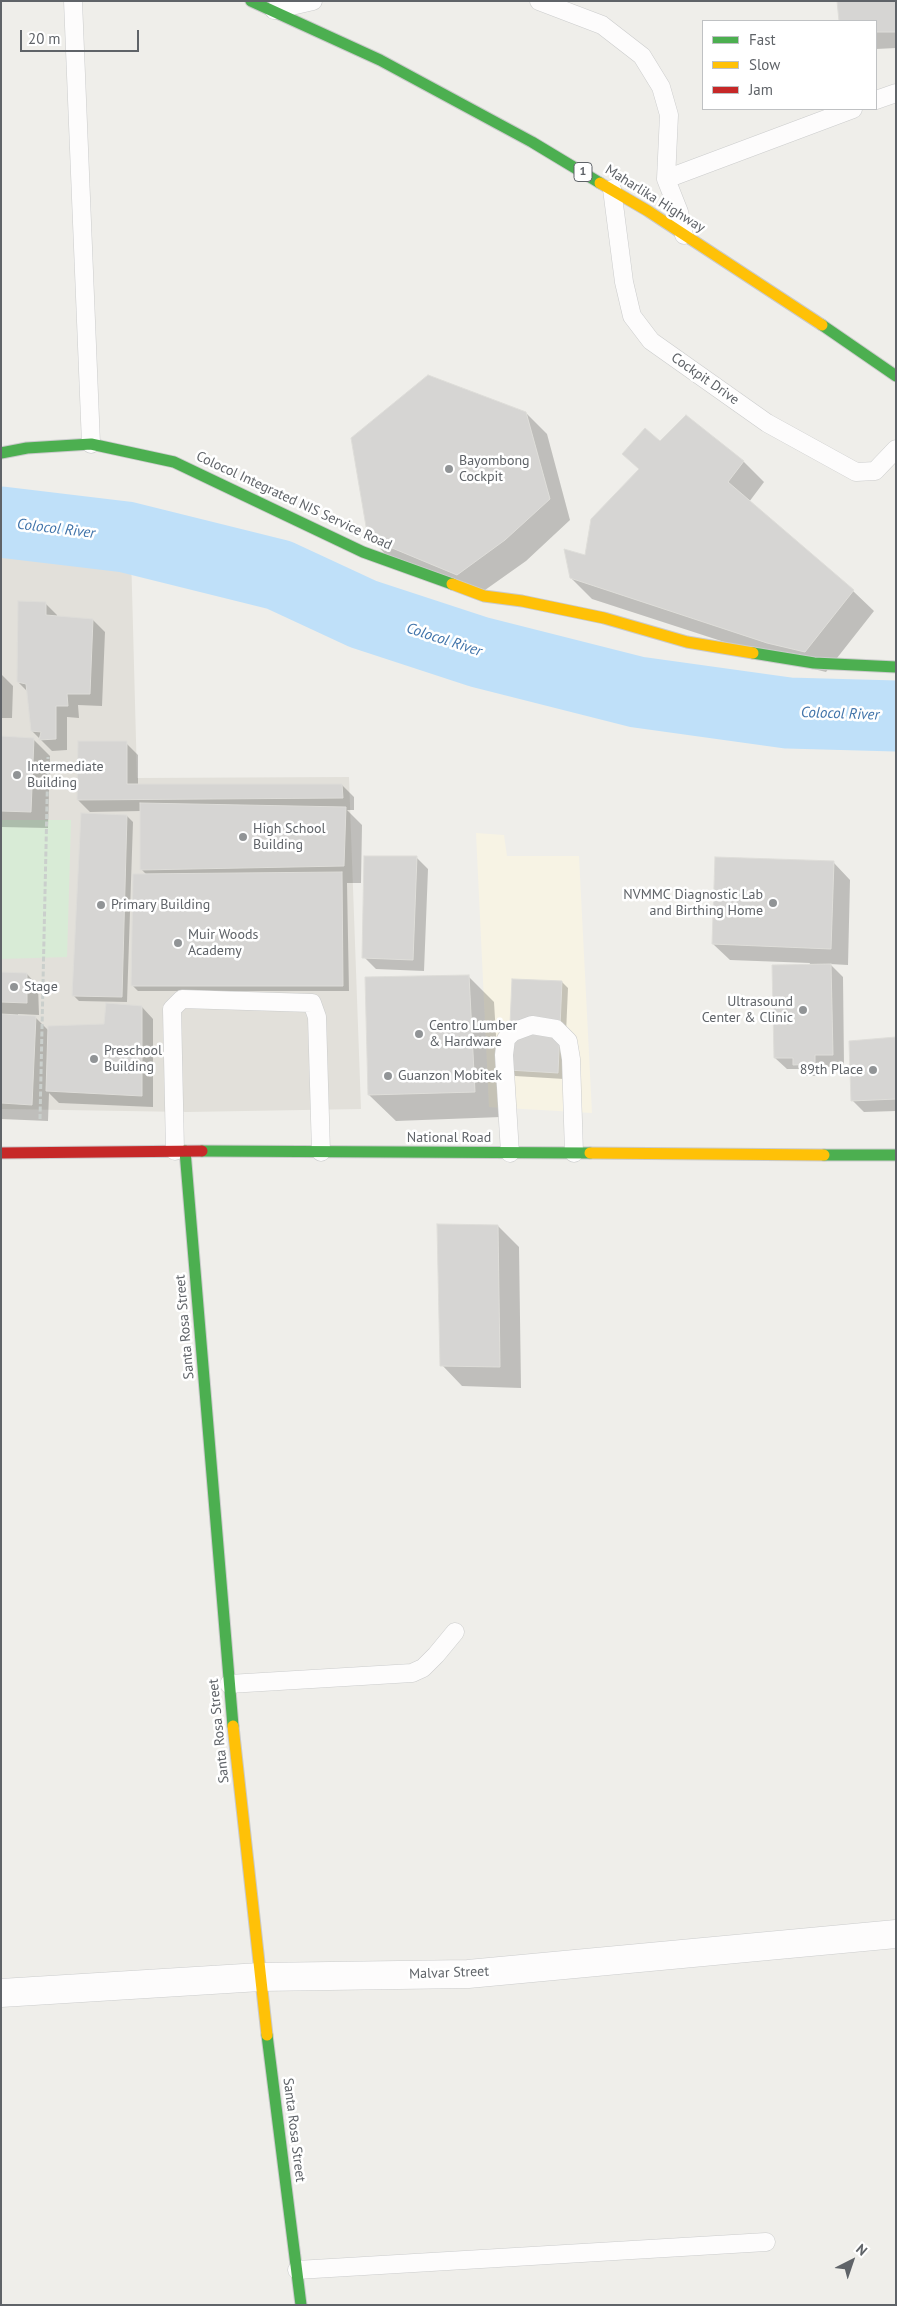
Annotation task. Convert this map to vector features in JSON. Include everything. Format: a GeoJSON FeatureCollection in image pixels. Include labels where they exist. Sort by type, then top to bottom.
{"type":"FeatureCollection","features":[{"type":"Feature","properties":{"kind":"main road","name":"Maharlika Highway"},"geometry":{"type":"LineString","coordinates":[[251,1],[380,60],[532,142],[612,189],[684,235],[896,376]]}},
{"type":"Feature","properties":{"kind":"main road","name":"Colocol Integrated NIS Service Road"},"geometry":{"type":"LineString","coordinates":[[1,453],[27,448],[91,444],[174,462],[363,552],[484,596],[522,600],[604,618],[687,642],[814,663],[896,667]]}},
{"type":"Feature","properties":{"kind":"main road","name":"Santa Rosa Street"},"geometry":{"type":"LineString","coordinates":[[180,1152],[229,1684],[260,1978],[301,2305]]}},
{"type":"Feature","properties":{"kind":"main road","name":"National Road"},"geometry":{"type":"LineString","coordinates":[[1,1153],[321,1152],[896,1155]]}},
{"type":"Feature","properties":{"kind":"street","name":"Malvar Street"},"geometry":{"type":"LineString","coordinates":[[1,1993],[260,1978],[468,1974],[896,1934]]}},
{"type":"Feature","properties":{"kind":"lane"},"geometry":{"type":"LineString","coordinates":[[74,1],[91,444]]}},
{"type":"Feature","properties":{"kind":"lane"},"geometry":{"type":"LineString","coordinates":[[274,10],[313,1]]}},
{"type":"Feature","properties":{"kind":"lane"},"geometry":{"type":"LineString","coordinates":[[539,1],[602,24],[642,56],[662,87],[669,115],[666,179],[679,212],[684,235]]}},
{"type":"Feature","properties":{"kind":"lane"},"geometry":{"type":"LineString","coordinates":[[877,100],[896,93]]}},
{"type":"Feature","properties":{"kind":"lane"},"geometry":{"type":"LineString","coordinates":[[666,179],[851,110]]}},
{"type":"Feature","properties":{"kind":"lane","name":"Cockpit Drive"},"geometry":{"type":"LineString","coordinates":[[612,189],[624,282],[632,316],[651,341],[767,423],[856,472],[875,471],[896,449]]}},
{"type":"Feature","properties":{"kind":"lane"},"geometry":{"type":"LineString","coordinates":[[180,1152],[172,1009],[182,999],[312,1002],[317,1017],[321,1152]]}},
{"type":"Feature","properties":{"kind":"lane"},"geometry":{"type":"LineString","coordinates":[[510,1153],[504,1055],[506,1039],[513,1032],[532,1025],[556,1029],[568,1041],[571,1059],[574,1153]]}},
{"type":"Feature","properties":{"kind":"lane"},"geometry":{"type":"LineString","coordinates":[[229,1684],[412,1673],[423,1668],[455,1632]]}},
{"type":"Feature","properties":{"kind":"lane"},"geometry":{"type":"LineString","coordinates":[[297,2270],[766,2242]]}},
{"type":"Feature","properties":{"kind":"path"},"geometry":{"type":"LineString","coordinates":[[39,1152],[48,757]]}},
{"type":"Feature","properties":{"kind":"shaded area","name":"Muir Woods Academy"},"geometry":{"type":"Polygon","coordinates":[[[1,533],[131,552],[137,778],[349,777],[361,1109],[187,1112],[1,1109],[1,533]]]}},
{"type":"Feature","properties":{"kind":"shaded area"},"geometry":{"type":"Polygon","coordinates":[[[476,833],[504,835],[507,856],[579,856],[592,1113],[489,1107],[476,833]]]}},
{"type":"Feature","properties":{"kind":"green space"},"geometry":{"type":"Polygon","coordinates":[[[1,820],[71,820],[67,957],[1,959],[1,820]]]}},
{"type":"Feature","properties":{"kind":"building"},"geometry":{"type":"Polygon","coordinates":[[[837,1],[896,1],[896,32],[877,32],[877,20],[839,20],[837,1]]]}},
{"type":"Feature","properties":{"kind":"building","name":"Bayombong Cockpit"},"geometry":{"type":"Polygon","coordinates":[[[428,375],[526,412],[550,499],[505,540],[457,575],[368,538],[351,438],[428,375]]]}},
{"type":"Feature","properties":{"kind":"building"},"geometry":{"type":"Polygon","coordinates":[[[686,415],[744,461],[728,482],[854,590],[805,652],[767,643],[570,578],[564,549],[585,555],[591,519],[639,469],[622,454],[645,428],[660,441],[686,415]]]}},
{"type":"Feature","properties":{"kind":"building"},"geometry":{"type":"Polygon","coordinates":[[[18,601],[46,602],[46,615],[93,619],[90,694],[67,694],[68,706],[56,706],[56,739],[39,740],[41,732],[31,731],[26,684],[17,682],[18,601]]]}},
{"type":"Feature","properties":{"kind":"building","name":"Intermediate Building"},"geometry":{"type":"Polygon","coordinates":[[[1,736],[34,738],[31,812],[1,811],[1,736]]]}},
{"type":"Feature","properties":{"kind":"building"},"geometry":{"type":"Polygon","coordinates":[[[78,741],[127,741],[127,784],[342,784],[343,798],[77,800],[78,741]]]}},
{"type":"Feature","properties":{"kind":"building","name":"High School Building"},"geometry":{"type":"Polygon","coordinates":[[[140,803],[346,807],[344,866],[140,870],[140,803]]]}},
{"type":"Feature","properties":{"kind":"building","name":"Primary Building"},"geometry":{"type":"Polygon","coordinates":[[[81,813],[127,815],[122,997],[72,996],[81,813]]]}},
{"type":"Feature","properties":{"kind":"building"},"geometry":{"type":"Polygon","coordinates":[[[364,856],[417,856],[413,960],[362,958],[364,856]]]}},
{"type":"Feature","properties":{"kind":"building","name":"NVMMC Diagnostic Lab and Birthing Home"},"geometry":{"type":"Polygon","coordinates":[[[715,857],[834,861],[831,949],[712,944],[715,857]]]}},
{"type":"Feature","properties":{"kind":"building"},"geometry":{"type":"Polygon","coordinates":[[[342,872],[343,986],[131,986],[133,874],[342,872]]]}},
{"type":"Feature","properties":{"kind":"building","name":"Ultrasound Center & Clinic"},"geometry":{"type":"Polygon","coordinates":[[[831,964],[833,1055],[815,1055],[815,1064],[793,1065],[793,1058],[774,1058],[772,965],[831,964]]]}},
{"type":"Feature","properties":{"kind":"building","name":"Stage"},"geometry":{"type":"Polygon","coordinates":[[[1,972],[27,973],[27,1003],[1,1002],[1,972]]]}},
{"type":"Feature","properties":{"kind":"building","name":"Centro Lumber & Hardware"},"geometry":{"type":"Polygon","coordinates":[[[469,975],[475,1092],[368,1095],[365,977],[469,975]]]}},
{"type":"Feature","properties":{"kind":"building"},"geometry":{"type":"Polygon","coordinates":[[[512,979],[562,981],[558,1073],[508,1070],[512,979]]]}},
{"type":"Feature","properties":{"kind":"building","name":"Preschool Building"},"geometry":{"type":"Polygon","coordinates":[[[106,1003],[142,1006],[142,1096],[46,1091],[48,1026],[104,1024],[106,1003]]]}},
{"type":"Feature","properties":{"kind":"building"},"geometry":{"type":"Polygon","coordinates":[[[1,1014],[36,1016],[32,1105],[1,1103],[1,1014]]]}},
{"type":"Feature","properties":{"kind":"building","name":"89th Place"},"geometry":{"type":"Polygon","coordinates":[[[896,1037],[896,1099],[851,1101],[849,1041],[896,1037]]]}},
{"type":"Feature","properties":{"kind":"building"},"geometry":{"type":"Polygon","coordinates":[[[437,1224],[498,1225],[500,1367],[440,1366],[437,1224]]]}},
{"type":"Feature","properties":{"kind":"waterway","name":"Colocol River"},"geometry":{"type":"LineString","coordinates":[[1,522],[126,537],[279,575],[363,614],[479,652],[637,692],[788,713],[896,716]]}},
{"type":"Feature","properties":{"kind":"traffic: fast"},"geometry":{"type":"LineString","coordinates":[[251,1],[380,60],[532,142],[600,183]]}},
{"type":"Feature","properties":{"kind":"traffic: fast"},"geometry":{"type":"LineString","coordinates":[[822,325],[896,376]]}},
{"type":"Feature","properties":{"kind":"traffic: fast"},"geometry":{"type":"LineString","coordinates":[[1,453],[27,448],[91,444],[174,462],[363,552],[452,584]]}},
{"type":"Feature","properties":{"kind":"traffic: fast"},"geometry":{"type":"LineString","coordinates":[[753,653],[814,663],[896,667]]}},
{"type":"Feature","properties":{"kind":"traffic: fast"},"geometry":{"type":"LineString","coordinates":[[185,1151],[233,1726]]}},
{"type":"Feature","properties":{"kind":"traffic: fast"},"geometry":{"type":"LineString","coordinates":[[202,1151],[590,1153]]}},
{"type":"Feature","properties":{"kind":"traffic: fast"},"geometry":{"type":"LineString","coordinates":[[824,1155],[896,1155]]}},
{"type":"Feature","properties":{"kind":"traffic: fast"},"geometry":{"type":"LineString","coordinates":[[267,2035],[301,2305]]}},
{"type":"Feature","properties":{"kind":"traffic: slow"},"geometry":{"type":"LineString","coordinates":[[600,183],[648,211],[822,325]]}},
{"type":"Feature","properties":{"kind":"traffic: slow"},"geometry":{"type":"LineString","coordinates":[[452,584],[484,596],[522,601],[604,618],[687,642],[753,653]]}},
{"type":"Feature","properties":{"kind":"traffic: slow"},"geometry":{"type":"LineString","coordinates":[[590,1153],[824,1155]]}},
{"type":"Feature","properties":{"kind":"traffic: slow"},"geometry":{"type":"LineString","coordinates":[[233,1726],[267,2035]]}},
{"type":"Feature","properties":{"kind":"traffic: jam"},"geometry":{"type":"LineString","coordinates":[[1,1153],[202,1151]]}},
{"type":"Feature","properties":{"kind":"place","name":"Bayombong Cockpit"},"geometry":{"type":"Point","coordinates":[449,469]}},
{"type":"Feature","properties":{"kind":"place","name":"Intermediate Building"},"geometry":{"type":"Point","coordinates":[17,775]}},
{"type":"Feature","properties":{"kind":"place","name":"High School Building"},"geometry":{"type":"Point","coordinates":[243,837]}},
{"type":"Feature","properties":{"kind":"place","name":"NVMMC Diagnostic Lab and Birthing Home"},"geometry":{"type":"Point","coordinates":[773,903]}},
{"type":"Feature","properties":{"kind":"place","name":"Primary Building"},"geometry":{"type":"Point","coordinates":[101,905]}},
{"type":"Feature","properties":{"kind":"place","name":"Muir Woods Academy"},"geometry":{"type":"Point","coordinates":[178,943]}},
{"type":"Feature","properties":{"kind":"place","name":"Stage"},"geometry":{"type":"Point","coordinates":[14,987]}},
{"type":"Feature","properties":{"kind":"place","name":"Ultrasound Center & Clinic"},"geometry":{"type":"Point","coordinates":[803,1010]}},
{"type":"Feature","properties":{"kind":"place","name":"Centro Lumber & Hardware"},"geometry":{"type":"Point","coordinates":[419,1034]}},
{"type":"Feature","properties":{"kind":"place","name":"Preschool Building"},"geometry":{"type":"Point","coordinates":[94,1059]}},
{"type":"Feature","properties":{"kind":"place","name":"89th Place"},"geometry":{"type":"Point","coordinates":[873,1070]}},
{"type":"Feature","properties":{"kind":"place","name":"Guanzon Mobitek"},"geometry":{"type":"Point","coordinates":[388,1076]}}]}
